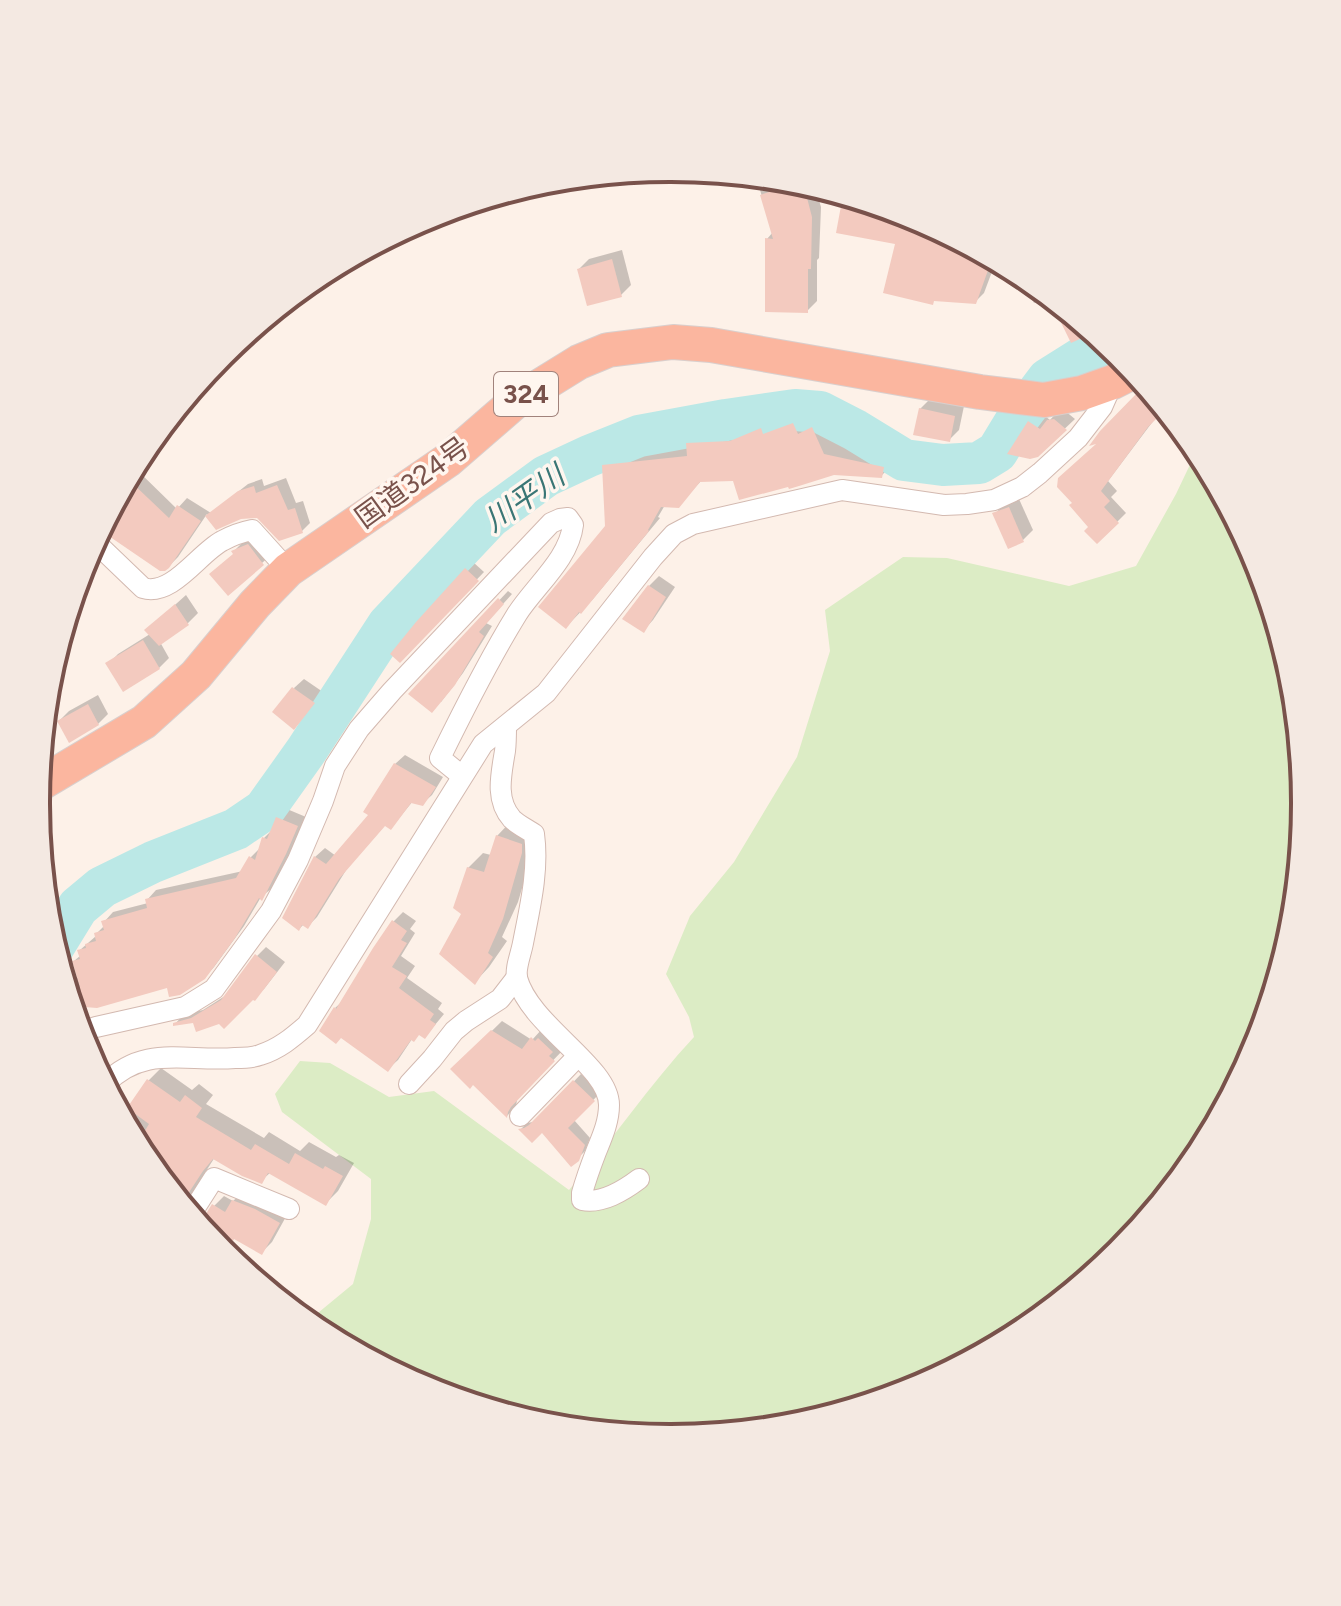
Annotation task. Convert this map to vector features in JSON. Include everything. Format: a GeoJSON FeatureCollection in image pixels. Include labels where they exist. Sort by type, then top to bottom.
{"type":"FeatureCollection","features":[{"type":"Feature","properties":{"kind":"highway","name":"国道324号"},"geometry":{"type":"LineString","coordinates":[[51,777],[144,722],[196,675],[255,604],[288,570],[448,460],[516,401],[579,362],[608,350],[673,342],[711,345],[980,392],[1044,400],[1082,393],[1122,378]]}},
{"type":"Feature","properties":{"kind":"street"},"geometry":{"type":"LineString","coordinates":[[113,1076],[144,1060],[257,1056],[281,1046],[307,1025],[483,744],[546,693],[674,534],[693,524],[842,490],[944,505],[994,500],[1022,487],[1078,438],[1122,378]]}},
{"type":"Feature","properties":{"kind":"street"},"geometry":{"type":"LineString","coordinates":[[93,1028],[185,1007],[214,989],[271,911],[298,860],[335,766],[359,729],[551,523],[568,518],[573,525],[572,535],[557,562],[520,610],[499,645],[440,758],[462,776]]}},
{"type":"Feature","properties":{"kind":"street"},"geometry":{"type":"LineString","coordinates":[[104,551],[143,588],[150,590],[170,584],[220,542],[252,530],[288,570]]}},
{"type":"Feature","properties":{"kind":"street"},"geometry":{"type":"LineString","coordinates":[[506,726],[500,791],[505,809],[514,821],[534,834],[537,860],[516,975],[531,1007],[602,1083],[608,1097],[606,1129],[582,1200],[599,1200],[639,1179]]}},
{"type":"Feature","properties":{"kind":"street"},"geometry":{"type":"LineString","coordinates":[[409,1084],[454,1031],[500,999],[517,977]]}},
{"type":"Feature","properties":{"kind":"street"},"geometry":{"type":"LineString","coordinates":[[520,1116],[578,1056]]}},
{"type":"Feature","properties":{"kind":"street"},"geometry":{"type":"LineString","coordinates":[[197,1204],[214,1178],[289,1209]]}},
{"type":"Feature","properties":{"kind":"green space"},"geometry":{"type":"Polygon","coordinates":[[[1190,464],[1208,493],[1244,566],[1270,642],[1286,722],[1290,762],[1290,844],[1286,884],[1270,964],[1258,1002],[1244,1040],[1208,1113],[1163,1181],[1080,1270],[1015,1319],[981,1340],[908,1376],[870,1391],[792,1412],[711,1422],[630,1422],[549,1412],[510,1402],[471,1391],[396,1360],[318,1313],[353,1284],[371,1219],[371,1179],[282,1112],[275,1094],[300,1061],[330,1063],[389,1097],[434,1091],[569,1190],[694,1037],[689,1017],[666,974],[690,916],[734,862],[797,757],[830,651],[825,610],[903,557],[947,558],[1069,586],[1136,566],[1190,464]]]}},
{"type":"Feature","properties":{"kind":"building"},"geometry":{"type":"Polygon","coordinates":[[[772,191],[807,198],[812,217],[808,313],[765,312],[765,238],[773,239],[760,195],[772,191]]]}},
{"type":"Feature","properties":{"kind":"building"},"geometry":{"type":"Polygon","coordinates":[[[841,207],[870,215],[945,246],[988,270],[976,304],[934,301],[933,305],[883,293],[895,244],[836,233],[841,207]]]}},
{"type":"Feature","properties":{"kind":"building"},"geometry":{"type":"Polygon","coordinates":[[[612,259],[622,297],[587,306],[577,269],[612,259]]]}},
{"type":"Feature","properties":{"kind":"building"},"geometry":{"type":"Polygon","coordinates":[[[1060,320],[1082,338],[1071,343],[1060,320]]]}},
{"type":"Feature","properties":{"kind":"building"},"geometry":{"type":"Polygon","coordinates":[[[1137,394],[1157,418],[1101,491],[1110,501],[1104,507],[1119,523],[1097,544],[1084,531],[1088,527],[1057,487],[1058,478],[1096,444],[1089,446],[1137,394]]]}},
{"type":"Feature","properties":{"kind":"building"},"geometry":{"type":"Polygon","coordinates":[[[919,408],[955,416],[950,442],[913,435],[919,408]]]}},
{"type":"Feature","properties":{"kind":"building"},"geometry":{"type":"Polygon","coordinates":[[[1054,419],[1067,430],[1038,457],[1030,459],[1007,454],[1028,421],[1040,429],[1047,420],[1054,419]]]}},
{"type":"Feature","properties":{"kind":"building"},"geometry":{"type":"Polygon","coordinates":[[[793,423],[798,434],[812,427],[824,454],[884,467],[882,478],[834,475],[739,500],[733,481],[700,482],[679,508],[661,507],[649,531],[566,629],[538,607],[605,526],[602,465],[687,456],[686,443],[730,441],[761,428],[763,434],[793,423]]]}},
{"type":"Feature","properties":{"kind":"building"},"geometry":{"type":"Polygon","coordinates":[[[277,485],[288,510],[295,508],[303,533],[279,541],[257,518],[241,519],[216,530],[205,516],[238,491],[254,486],[256,493],[277,485]]]}},
{"type":"Feature","properties":{"kind":"building"},"geometry":{"type":"Polygon","coordinates":[[[137,487],[169,518],[177,505],[201,521],[169,568],[160,571],[110,537],[137,487]]]}},
{"type":"Feature","properties":{"kind":"building"},"geometry":{"type":"Polygon","coordinates":[[[1009,507],[1024,542],[1008,549],[992,513],[1009,507]]]}},
{"type":"Feature","properties":{"kind":"building"},"geometry":{"type":"Polygon","coordinates":[[[248,544],[264,565],[228,596],[209,574],[233,554],[231,551],[248,544]]]}},
{"type":"Feature","properties":{"kind":"building"},"geometry":{"type":"Polygon","coordinates":[[[465,568],[479,581],[400,663],[390,654],[465,568]]]}},
{"type":"Feature","properties":{"kind":"building"},"geometry":{"type":"Polygon","coordinates":[[[648,585],[666,597],[644,633],[622,619],[648,585]]]}},
{"type":"Feature","properties":{"kind":"building"},"geometry":{"type":"Polygon","coordinates":[[[498,598],[504,604],[479,632],[484,636],[455,685],[432,713],[408,694],[498,598]]]}},
{"type":"Feature","properties":{"kind":"building"},"geometry":{"type":"Polygon","coordinates":[[[175,604],[189,625],[159,646],[144,630],[175,604]]]}},
{"type":"Feature","properties":{"kind":"building"},"geometry":{"type":"Polygon","coordinates":[[[143,640],[160,669],[123,692],[105,663],[143,640]]]}},
{"type":"Feature","properties":{"kind":"building"},"geometry":{"type":"Polygon","coordinates":[[[292,687],[315,703],[294,730],[272,712],[292,687]]]}},
{"type":"Feature","properties":{"kind":"building"},"geometry":{"type":"Polygon","coordinates":[[[88,704],[99,725],[69,743],[57,721],[88,704]]]}},
{"type":"Feature","properties":{"kind":"building"},"geometry":{"type":"Polygon","coordinates":[[[394,763],[436,787],[423,806],[411,803],[391,830],[385,826],[339,879],[308,929],[302,925],[299,931],[282,918],[314,856],[326,864],[368,815],[363,812],[394,763]]]}},
{"type":"Feature","properties":{"kind":"building"},"geometry":{"type":"Polygon","coordinates":[[[276,817],[298,826],[262,901],[259,898],[205,979],[180,995],[169,997],[167,988],[97,1008],[85,1007],[72,961],[80,959],[77,950],[96,941],[94,933],[104,930],[101,921],[147,908],[145,899],[236,878],[249,856],[255,860],[262,837],[267,839],[276,817]]]}},
{"type":"Feature","properties":{"kind":"building"},"geometry":{"type":"Polygon","coordinates":[[[496,835],[522,844],[522,853],[503,919],[488,953],[493,957],[475,985],[439,954],[461,914],[453,908],[467,867],[484,872],[496,835]]]}},
{"type":"Feature","properties":{"kind":"building"},"geometry":{"type":"Polygon","coordinates":[[[392,920],[407,931],[401,940],[407,943],[392,967],[407,976],[399,988],[434,1014],[430,1020],[436,1024],[425,1039],[419,1035],[414,1042],[411,1040],[388,1072],[341,1038],[336,1044],[319,1031],[392,920]]]}},
{"type":"Feature","properties":{"kind":"building"},"geometry":{"type":"Polygon","coordinates":[[[255,954],[277,972],[255,1001],[224,1029],[219,1024],[196,1032],[193,1023],[173,1026],[173,1023],[191,1018],[221,1000],[255,954]]]}},
{"type":"Feature","properties":{"kind":"building"},"geometry":{"type":"Polygon","coordinates":[[[491,1030],[522,1049],[531,1037],[535,1041],[538,1038],[553,1052],[549,1056],[555,1061],[511,1107],[507,1118],[473,1085],[470,1089],[450,1069],[491,1030]]]}},
{"type":"Feature","properties":{"kind":"building"},"geometry":{"type":"Polygon","coordinates":[[[147,1079],[180,1102],[185,1095],[202,1108],[196,1117],[251,1150],[255,1144],[289,1164],[295,1153],[343,1176],[326,1206],[268,1173],[262,1184],[213,1159],[188,1193],[145,1131],[149,1124],[132,1112],[129,1105],[147,1079]]]}},
{"type":"Feature","properties":{"kind":"building"},"geometry":{"type":"Polygon","coordinates":[[[573,1080],[595,1101],[568,1128],[585,1145],[579,1161],[571,1167],[542,1133],[532,1143],[518,1129],[529,1125],[573,1080]]]}},
{"type":"Feature","properties":{"kind":"building"},"geometry":{"type":"Polygon","coordinates":[[[232,1200],[280,1223],[262,1255],[230,1240],[206,1214],[212,1204],[225,1212],[232,1200]]]}},
{"type":"Feature","properties":{"kind":"waterway","name":"川平川"},"geometry":{"type":"LineString","coordinates":[[63,931],[78,907],[102,887],[153,862],[236,829],[264,810],[388,625],[490,517],[546,476],[639,436],[795,410],[820,412],[904,460],[943,465],[979,463],[997,452],[1048,379],[1083,357],[1097,352]]}}]}
